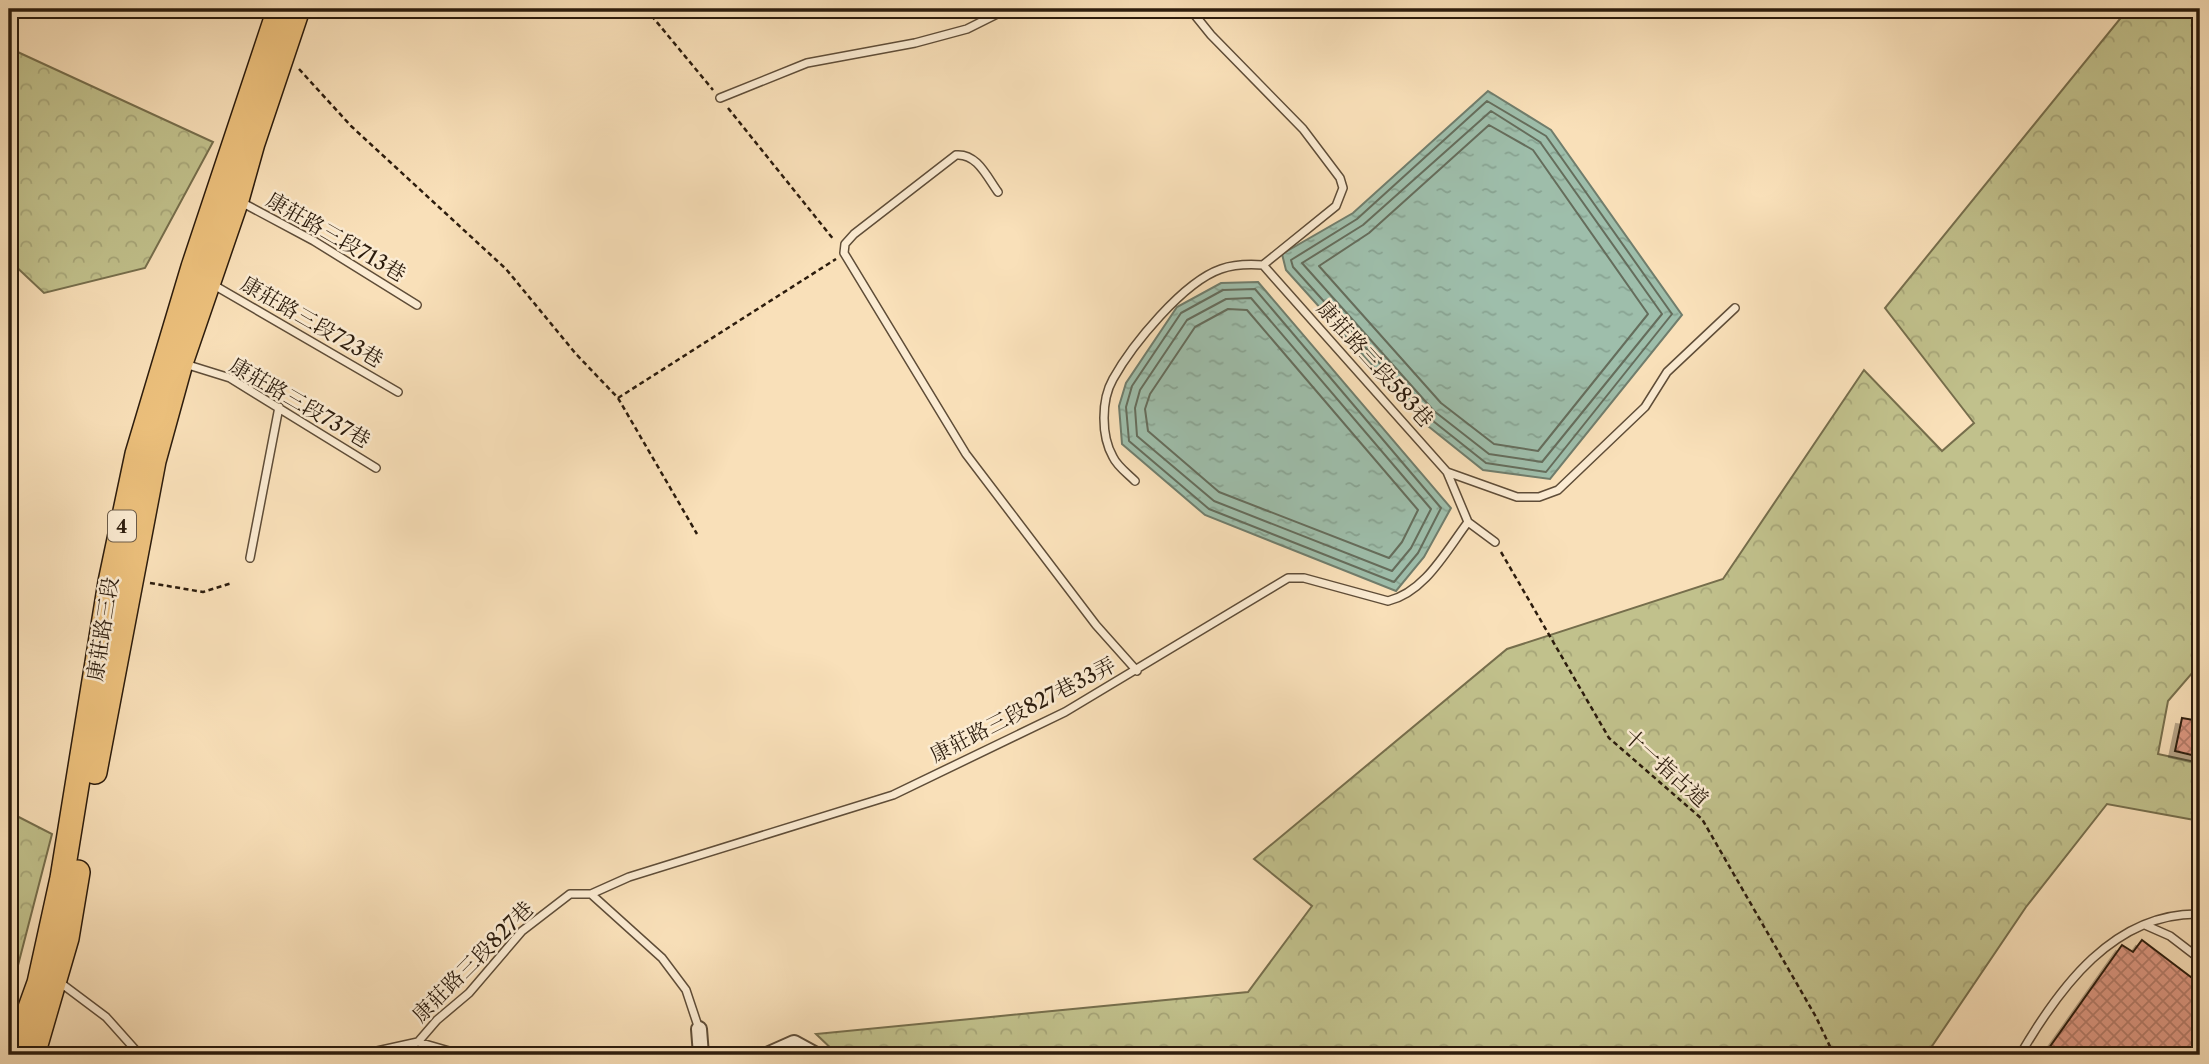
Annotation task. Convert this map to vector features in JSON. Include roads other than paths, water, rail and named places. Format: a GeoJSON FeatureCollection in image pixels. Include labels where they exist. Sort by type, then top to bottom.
{"type":"FeatureCollection","features":[{"type":"Feature","properties":{"kind":"main road","name":"康莊路三段"},"geometry":{"type":"LineString","coordinates":[[33,1055],[67,938],[130,580],[173,360],[279,9]]}},
{"type":"Feature","properties":{"kind":"main road","name":"康莊路三段"},"geometry":{"type":"LineString","coordinates":[[13,1055],[39,983],[59,891],[110,582],[137,454],[173,360],[208,282],[298,9]]}},
{"type":"Feature","properties":{"kind":"street"},"geometry":{"type":"LineString","coordinates":[[699,1029],[701,1055]]}},
{"type":"Feature","properties":{"kind":"street"},"geometry":{"type":"LineString","coordinates":[[767,1055],[794,1043],[816,1055]]}},
{"type":"Feature","properties":{"kind":"lane"},"geometry":{"type":"LineString","coordinates":[[720,98],[807,63],[915,43],[967,29],[1007,9]]}},
{"type":"Feature","properties":{"kind":"lane"},"geometry":{"type":"LineString","coordinates":[[1135,481],[1113,458],[1104,427],[1112,381],[1162,315],[1195,284],[1219,270],[1241,264],[1263,265],[1336,206],[1343,188],[1340,178],[1303,129],[1211,35],[1190,9]]}},
{"type":"Feature","properties":{"kind":"lane"},"geometry":{"type":"LineString","coordinates":[[998,192],[973,158],[965,154],[956,155],[854,234],[845,244],[844,253],[966,454],[1096,625],[1137,671]]}},
{"type":"Feature","properties":{"kind":"lane","name":"康莊路三段713巷"},"geometry":{"type":"LineString","coordinates":[[237,200],[314,241],[417,305]]}},
{"type":"Feature","properties":{"kind":"lane","name":"康莊路三段583巷"},"geometry":{"type":"LineString","coordinates":[[1263,265],[1447,472],[1517,498],[1539,497],[1558,490],[1644,407],[1667,372],[1735,308]]}},
{"type":"Feature","properties":{"kind":"lane","name":"康莊路三段723巷"},"geometry":{"type":"LineString","coordinates":[[208,282],[398,392]]}},
{"type":"Feature","properties":{"kind":"lane","name":"康莊路三段737巷"},"geometry":{"type":"LineString","coordinates":[[173,360],[230,378],[376,468]]}},
{"type":"Feature","properties":{"kind":"lane"},"geometry":{"type":"LineString","coordinates":[[250,558],[279,407]]}},
{"type":"Feature","properties":{"kind":"lane"},"geometry":{"type":"LineString","coordinates":[[1447,472],[1468,522],[1496,542]]}},
{"type":"Feature","properties":{"kind":"lane","name":"康莊路三段827巷33弄"},"geometry":{"type":"LineString","coordinates":[[591,894],[629,877],[893,794],[1065,712],[1288,578],[1304,578],[1388,601],[1414,591],[1468,522]]}},
{"type":"Feature","properties":{"kind":"lane","name":"康莊路三段827巷"},"geometry":{"type":"LineString","coordinates":[[418,1042],[469,993],[522,931],[570,894],[591,894]]}},
{"type":"Feature","properties":{"kind":"lane"},"geometry":{"type":"LineString","coordinates":[[591,894],[662,958],[686,990],[699,1029]]}},
{"type":"Feature","properties":{"kind":"lane"},"geometry":{"type":"LineString","coordinates":[[2020,1055],[2043,1015],[2081,967],[2114,940],[2161,918],[2200,914]]}},
{"type":"Feature","properties":{"kind":"lane"},"geometry":{"type":"LineString","coordinates":[[2145,925],[2170,936],[2200,959]]}},
{"type":"Feature","properties":{"kind":"lane"},"geometry":{"type":"LineString","coordinates":[[56,980],[106,1017],[140,1055]]}},
{"type":"Feature","properties":{"kind":"lane","name":"康莊路三段827巷"},"geometry":{"type":"LineString","coordinates":[[359,1055],[418,1042],[463,1055]]}},
{"type":"Feature","properties":{"kind":"water"},"geometry":{"type":"Polygon","coordinates":[[[1488,91],[1551,130],[1682,315],[1550,479],[1483,470],[1423,422],[1286,270],[1282,254],[1353,213],[1488,91]]]}},
{"type":"Feature","properties":{"kind":"water"},"geometry":{"type":"Polygon","coordinates":[[[1258,282],[1451,508],[1424,557],[1396,591],[1205,515],[1122,444],[1119,406],[1126,383],[1177,307],[1221,283],[1258,282]]]}}]}
